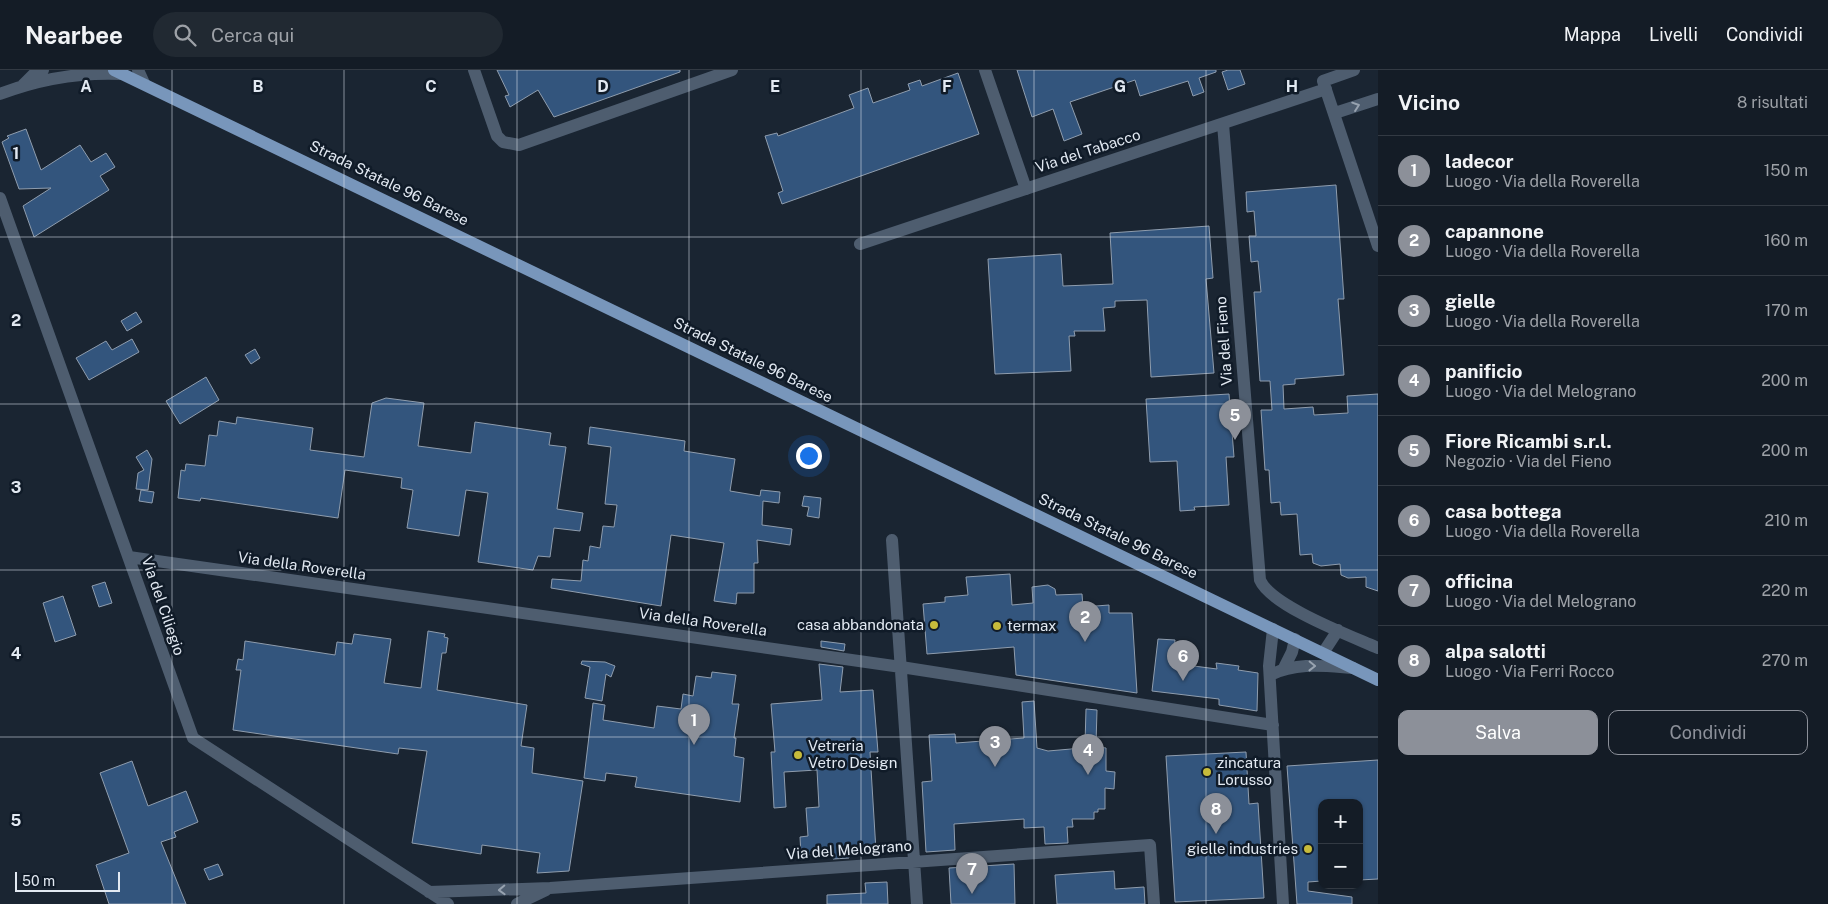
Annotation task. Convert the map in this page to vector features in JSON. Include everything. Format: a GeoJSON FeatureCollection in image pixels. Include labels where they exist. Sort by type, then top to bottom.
{"type":"FeatureCollection","features":[{"type":"Feature","properties":{"kind":"main road","name":"Strada Statale 96 Barese"},"geometry":{"type":"LineString","coordinates":[[118,72],[1378,680]]}},
{"type":"Feature","properties":{"kind":"street"},"geometry":{"type":"LineString","coordinates":[[138,70],[144,83]]}},
{"type":"Feature","properties":{"kind":"street"},"geometry":{"type":"LineString","coordinates":[[474,70],[497,136],[503,142],[520,145],[732,70]]}},
{"type":"Feature","properties":{"kind":"street"},"geometry":{"type":"LineString","coordinates":[[985,70],[1026,189]]}},
{"type":"Feature","properties":{"kind":"street","name":"Via del Tabacco"},"geometry":{"type":"LineString","coordinates":[[860,244],[1223,124],[1325,85],[1354,70]]}},
{"type":"Feature","properties":{"kind":"street"},"geometry":{"type":"LineString","coordinates":[[23,85],[37,71]]}},
{"type":"Feature","properties":{"kind":"street"},"geometry":{"type":"LineString","coordinates":[[0,94],[23,85],[75,72],[118,72]]}},
{"type":"Feature","properties":{"kind":"street"},"geometry":{"type":"LineString","coordinates":[[1325,85],[1378,246]]}},
{"type":"Feature","properties":{"kind":"street"},"geometry":{"type":"LineString","coordinates":[[1334,113],[1378,99]]}},
{"type":"Feature","properties":{"kind":"street","name":"Via del Fieno"},"geometry":{"type":"LineString","coordinates":[[1223,124],[1258,575],[1262,586],[1275,598],[1378,648]]}},
{"type":"Feature","properties":{"kind":"street","name":"Via del Ciliegio"},"geometry":{"type":"LineString","coordinates":[[0,198],[193,738],[448,904]]}},
{"type":"Feature","properties":{"kind":"street"},"geometry":{"type":"LineString","coordinates":[[892,540],[917,904]]}},
{"type":"Feature","properties":{"kind":"street","name":"Via della Roverella"},"geometry":{"type":"LineString","coordinates":[[129,558],[901,666],[1272,725]]}},
{"type":"Feature","properties":{"kind":"street"},"geometry":{"type":"LineString","coordinates":[[1274,629],[1270,648],[1270,675],[1283,904]]}},
{"type":"Feature","properties":{"kind":"street"},"geometry":{"type":"LineString","coordinates":[[1323,653],[1338,630]]}},
{"type":"Feature","properties":{"kind":"street"},"geometry":{"type":"LineString","coordinates":[[1284,668],[1292,652],[1295,639]]}},
{"type":"Feature","properties":{"kind":"street"},"geometry":{"type":"LineString","coordinates":[[1270,675],[1284,668],[1312,666],[1355,668]]}},
{"type":"Feature","properties":{"kind":"street","name":"Via del Melograno"},"geometry":{"type":"LineString","coordinates":[[429,892],[550,888],[1150,845],[1154,904]]}},
{"type":"Feature","properties":{"kind":"street"},"geometry":{"type":"LineString","coordinates":[[517,904],[536,899],[550,888]]}},
{"type":"Feature","properties":{"kind":"building"},"geometry":{"type":"Polygon","coordinates":[[[497,70],[680,70],[680,72],[554,117],[538,90],[510,107],[505,96],[509,95],[497,70]]]}},
{"type":"Feature","properties":{"kind":"building"},"geometry":{"type":"Polygon","coordinates":[[[1017,70],[1216,70],[1216,72],[1199,78],[1204,92],[1193,96],[1188,81],[1140,96],[1135,80],[1070,102],[1082,134],[1064,141],[1053,109],[1032,117],[1017,70]]]}},
{"type":"Feature","properties":{"kind":"building"},"geometry":{"type":"Polygon","coordinates":[[[1240,70],[1245,84],[1228,90],[1222,72],[1240,70]]]}},
{"type":"Feature","properties":{"kind":"building"},"geometry":{"type":"Polygon","coordinates":[[[958,73],[979,134],[782,204],[778,193],[783,191],[765,136],[777,133],[778,136],[854,108],[849,95],[868,88],[873,103],[910,90],[908,84],[920,80],[922,86],[958,73]]]}},
{"type":"Feature","properties":{"kind":"building"},"geometry":{"type":"Polygon","coordinates":[[[26,129],[41,170],[80,145],[91,162],[106,153],[115,167],[100,176],[109,190],[34,237],[23,206],[51,188],[19,189],[2,142],[9,138],[7,136],[26,129]]]}},
{"type":"Feature","properties":{"kind":"building"},"geometry":{"type":"Polygon","coordinates":[[[1336,185],[1344,299],[1338,299],[1344,375],[1295,379],[1295,384],[1283,385],[1284,409],[1313,407],[1314,415],[1348,413],[1347,396],[1378,394],[1378,591],[1366,587],[1366,577],[1348,578],[1341,575],[1340,564],[1321,566],[1313,563],[1312,554],[1300,555],[1297,514],[1281,515],[1280,502],[1271,503],[1269,470],[1265,470],[1261,410],[1272,410],[1270,381],[1260,381],[1254,292],[1261,292],[1258,261],[1251,262],[1249,236],[1256,236],[1254,211],[1247,212],[1246,192],[1336,185]]]}},
{"type":"Feature","properties":{"kind":"building"},"geometry":{"type":"Polygon","coordinates":[[[1209,226],[1213,278],[1206,279],[1214,373],[1151,377],[1147,300],[1115,301],[1115,307],[1103,308],[1105,331],[1074,331],[1075,336],[1069,336],[1071,371],[995,374],[988,259],[1061,254],[1063,286],[1113,284],[1110,233],[1209,226]]]}},
{"type":"Feature","properties":{"kind":"building"},"geometry":{"type":"Polygon","coordinates":[[[136,312],[142,322],[127,331],[121,321],[136,312]]]}},
{"type":"Feature","properties":{"kind":"building"},"geometry":{"type":"Polygon","coordinates":[[[132,339],[139,352],[89,380],[76,358],[106,341],[112,350],[132,339]]]}},
{"type":"Feature","properties":{"kind":"building"},"geometry":{"type":"Polygon","coordinates":[[[255,349],[260,358],[251,364],[245,355],[255,349]]]}},
{"type":"Feature","properties":{"kind":"building"},"geometry":{"type":"Polygon","coordinates":[[[206,377],[219,400],[180,424],[166,401],[206,377]]]}},
{"type":"Feature","properties":{"kind":"building"},"geometry":{"type":"Polygon","coordinates":[[[1229,394],[1234,457],[1226,457],[1229,505],[1194,507],[1195,510],[1180,511],[1177,461],[1150,462],[1146,399],[1229,394]]]}},
{"type":"Feature","properties":{"kind":"building"},"geometry":{"type":"Polygon","coordinates":[[[386,398],[424,403],[418,446],[471,453],[475,422],[551,433],[549,445],[566,447],[557,509],[583,513],[580,531],[554,528],[550,557],[538,556],[533,570],[478,562],[488,493],[466,490],[459,536],[407,528],[413,490],[401,488],[402,478],[345,470],[338,518],[201,498],[200,501],[178,498],[181,470],[185,471],[186,464],[205,466],[209,435],[217,436],[219,421],[236,424],[237,417],[313,428],[310,450],[364,457],[372,403],[386,398]]]}},
{"type":"Feature","properties":{"kind":"building"},"geometry":{"type":"Polygon","coordinates":[[[590,427],[685,441],[684,451],[735,459],[730,491],[760,496],[761,490],[780,492],[779,503],[763,501],[762,525],[792,529],[790,545],[757,540],[758,563],[754,563],[754,593],[737,593],[736,604],[714,601],[724,543],[671,535],[661,606],[551,588],[552,579],[581,581],[583,560],[588,561],[590,546],[600,548],[603,526],[614,527],[617,505],[605,504],[611,447],[588,444],[590,427]]]}},
{"type":"Feature","properties":{"kind":"building"},"geometry":{"type":"Polygon","coordinates":[[[147,450],[152,459],[148,490],[136,489],[138,473],[144,470],[136,457],[147,450]]]}},
{"type":"Feature","properties":{"kind":"building"},"geometry":{"type":"Polygon","coordinates":[[[141,490],[154,492],[152,503],[139,501],[141,490]]]}},
{"type":"Feature","properties":{"kind":"building"},"geometry":{"type":"Polygon","coordinates":[[[804,496],[821,498],[819,518],[807,516],[809,507],[802,506],[804,496]]]}},
{"type":"Feature","properties":{"kind":"building"},"geometry":{"type":"Polygon","coordinates":[[[1010,574],[1012,605],[1033,603],[1032,587],[1048,585],[1055,589],[1056,595],[1082,594],[1083,607],[1109,605],[1109,613],[1132,613],[1137,693],[1016,675],[1014,647],[927,654],[923,604],[945,602],[945,597],[968,595],[966,577],[1010,574]]]}},
{"type":"Feature","properties":{"kind":"building"},"geometry":{"type":"Polygon","coordinates":[[[105,582],[112,603],[99,607],[92,586],[105,582]]]}},
{"type":"Feature","properties":{"kind":"building"},"geometry":{"type":"Polygon","coordinates":[[[63,596],[76,635],[55,642],[43,603],[63,596]]]}},
{"type":"Feature","properties":{"kind":"building"},"geometry":{"type":"Polygon","coordinates":[[[428,631],[445,634],[444,637],[448,638],[446,653],[442,653],[437,690],[527,705],[521,746],[534,748],[532,773],[583,781],[569,871],[537,873],[540,853],[482,845],[481,854],[412,843],[427,751],[399,748],[398,754],[233,730],[241,670],[236,670],[238,659],[243,660],[245,641],[335,655],[337,642],[352,644],[354,634],[391,639],[384,683],[421,688],[428,631]]]}},
{"type":"Feature","properties":{"kind":"building"},"geometry":{"type":"Polygon","coordinates":[[[1158,639],[1175,640],[1174,652],[1177,652],[1177,657],[1187,658],[1186,665],[1217,669],[1216,663],[1239,666],[1238,670],[1258,673],[1257,711],[1219,705],[1219,699],[1152,691],[1158,639]]]}},
{"type":"Feature","properties":{"kind":"building"},"geometry":{"type":"Polygon","coordinates":[[[821,641],[845,644],[844,651],[821,647],[821,641]]]}},
{"type":"Feature","properties":{"kind":"building"},"geometry":{"type":"Polygon","coordinates":[[[582,661],[605,662],[615,666],[611,677],[606,674],[602,701],[585,698],[590,667],[581,664],[582,661]]]}},
{"type":"Feature","properties":{"kind":"building"},"geometry":{"type":"Polygon","coordinates":[[[819,664],[843,667],[840,692],[873,690],[878,752],[870,752],[876,851],[848,853],[849,858],[833,859],[832,854],[801,855],[800,837],[808,836],[806,808],[819,807],[817,770],[784,772],[786,807],[774,808],[771,752],[775,752],[771,704],[822,700],[819,664]]]}},
{"type":"Feature","properties":{"kind":"building"},"geometry":{"type":"Polygon","coordinates":[[[712,672],[736,675],[732,704],[739,704],[734,738],[736,738],[734,756],[744,758],[740,802],[635,787],[637,777],[606,773],[605,781],[584,778],[593,703],[605,705],[603,720],[654,728],[657,706],[681,709],[683,694],[693,696],[696,676],[711,678],[712,672]]]}},
{"type":"Feature","properties":{"kind":"building"},"geometry":{"type":"Polygon","coordinates":[[[1034,701],[1037,748],[1048,751],[1071,749],[1075,748],[1075,744],[1085,744],[1086,709],[1097,710],[1096,744],[1099,744],[1098,747],[1106,748],[1106,771],[1115,772],[1114,789],[1105,788],[1105,809],[1098,809],[1098,812],[1094,812],[1094,819],[1072,819],[1073,827],[1067,827],[1068,843],[1045,844],[1044,827],[1024,828],[1024,819],[954,824],[955,850],[926,852],[922,782],[932,781],[929,735],[955,734],[956,743],[1024,738],[1022,702],[1034,701]]]}},
{"type":"Feature","properties":{"kind":"building"},"geometry":{"type":"Polygon","coordinates":[[[1246,752],[1249,804],[1258,803],[1264,898],[1175,902],[1166,756],[1246,752]]]}},
{"type":"Feature","properties":{"kind":"building","name":"gielle industries"},"geometry":{"type":"Polygon","coordinates":[[[1378,760],[1378,879],[1363,880],[1363,799],[1318,799],[1318,881],[1308,882],[1308,891],[1352,897],[1352,904],[1297,904],[1287,766],[1378,760]]]}},
{"type":"Feature","properties":{"kind":"building"},"geometry":{"type":"Polygon","coordinates":[[[132,761],[148,806],[186,791],[198,822],[174,832],[176,837],[161,842],[186,904],[109,904],[96,865],[129,853],[100,773],[132,761]]]}},
{"type":"Feature","properties":{"kind":"building"},"geometry":{"type":"Polygon","coordinates":[[[218,864],[223,875],[209,880],[204,869],[218,864]]]}},
{"type":"Feature","properties":{"kind":"building"},"geometry":{"type":"Polygon","coordinates":[[[1014,864],[1015,904],[951,904],[949,868],[1014,864]]]}},
{"type":"Feature","properties":{"kind":"building"},"geometry":{"type":"Polygon","coordinates":[[[1114,871],[1115,889],[1144,887],[1145,904],[1057,904],[1055,875],[1114,871]]]}},
{"type":"Feature","properties":{"kind":"building"},"geometry":{"type":"Polygon","coordinates":[[[887,882],[888,904],[827,904],[827,895],[866,893],[865,883],[887,882]]]}},
{"type":"Feature","properties":{"kind":"place","name":"Fiore Ricambi s.r.l."},"geometry":{"type":"Point","coordinates":[1235,440]}},
{"type":"Feature","properties":{"kind":"place","name":"casa abbandonata"},"geometry":{"type":"Point","coordinates":[934,625]}},
{"type":"Feature","properties":{"kind":"place","name":"termax"},"geometry":{"type":"Point","coordinates":[997,626]}},
{"type":"Feature","properties":{"kind":"place","name":"capannone"},"geometry":{"type":"Point","coordinates":[1085,642]}},
{"type":"Feature","properties":{"kind":"place","name":"casa bottega"},"geometry":{"type":"Point","coordinates":[1183,681]}},
{"type":"Feature","properties":{"kind":"place","name":"ladecor"},"geometry":{"type":"Point","coordinates":[694,745]}},
{"type":"Feature","properties":{"kind":"place","name":"Vetreria Vetro Design"},"geometry":{"type":"Point","coordinates":[798,755]}},
{"type":"Feature","properties":{"kind":"place","name":"gielle"},"geometry":{"type":"Point","coordinates":[995,767]}},
{"type":"Feature","properties":{"kind":"place","name":"zincatura Lorusso"},"geometry":{"type":"Point","coordinates":[1207,772]}},
{"type":"Feature","properties":{"kind":"place","name":"panificio"},"geometry":{"type":"Point","coordinates":[1088,775]}},
{"type":"Feature","properties":{"kind":"place","name":"alpa salotti"},"geometry":{"type":"Point","coordinates":[1216,834]}},
{"type":"Feature","properties":{"kind":"place","name":"gielle industries"},"geometry":{"type":"Point","coordinates":[1308,849]}},
{"type":"Feature","properties":{"kind":"place","name":"officina"},"geometry":{"type":"Point","coordinates":[972,894]}}]}
